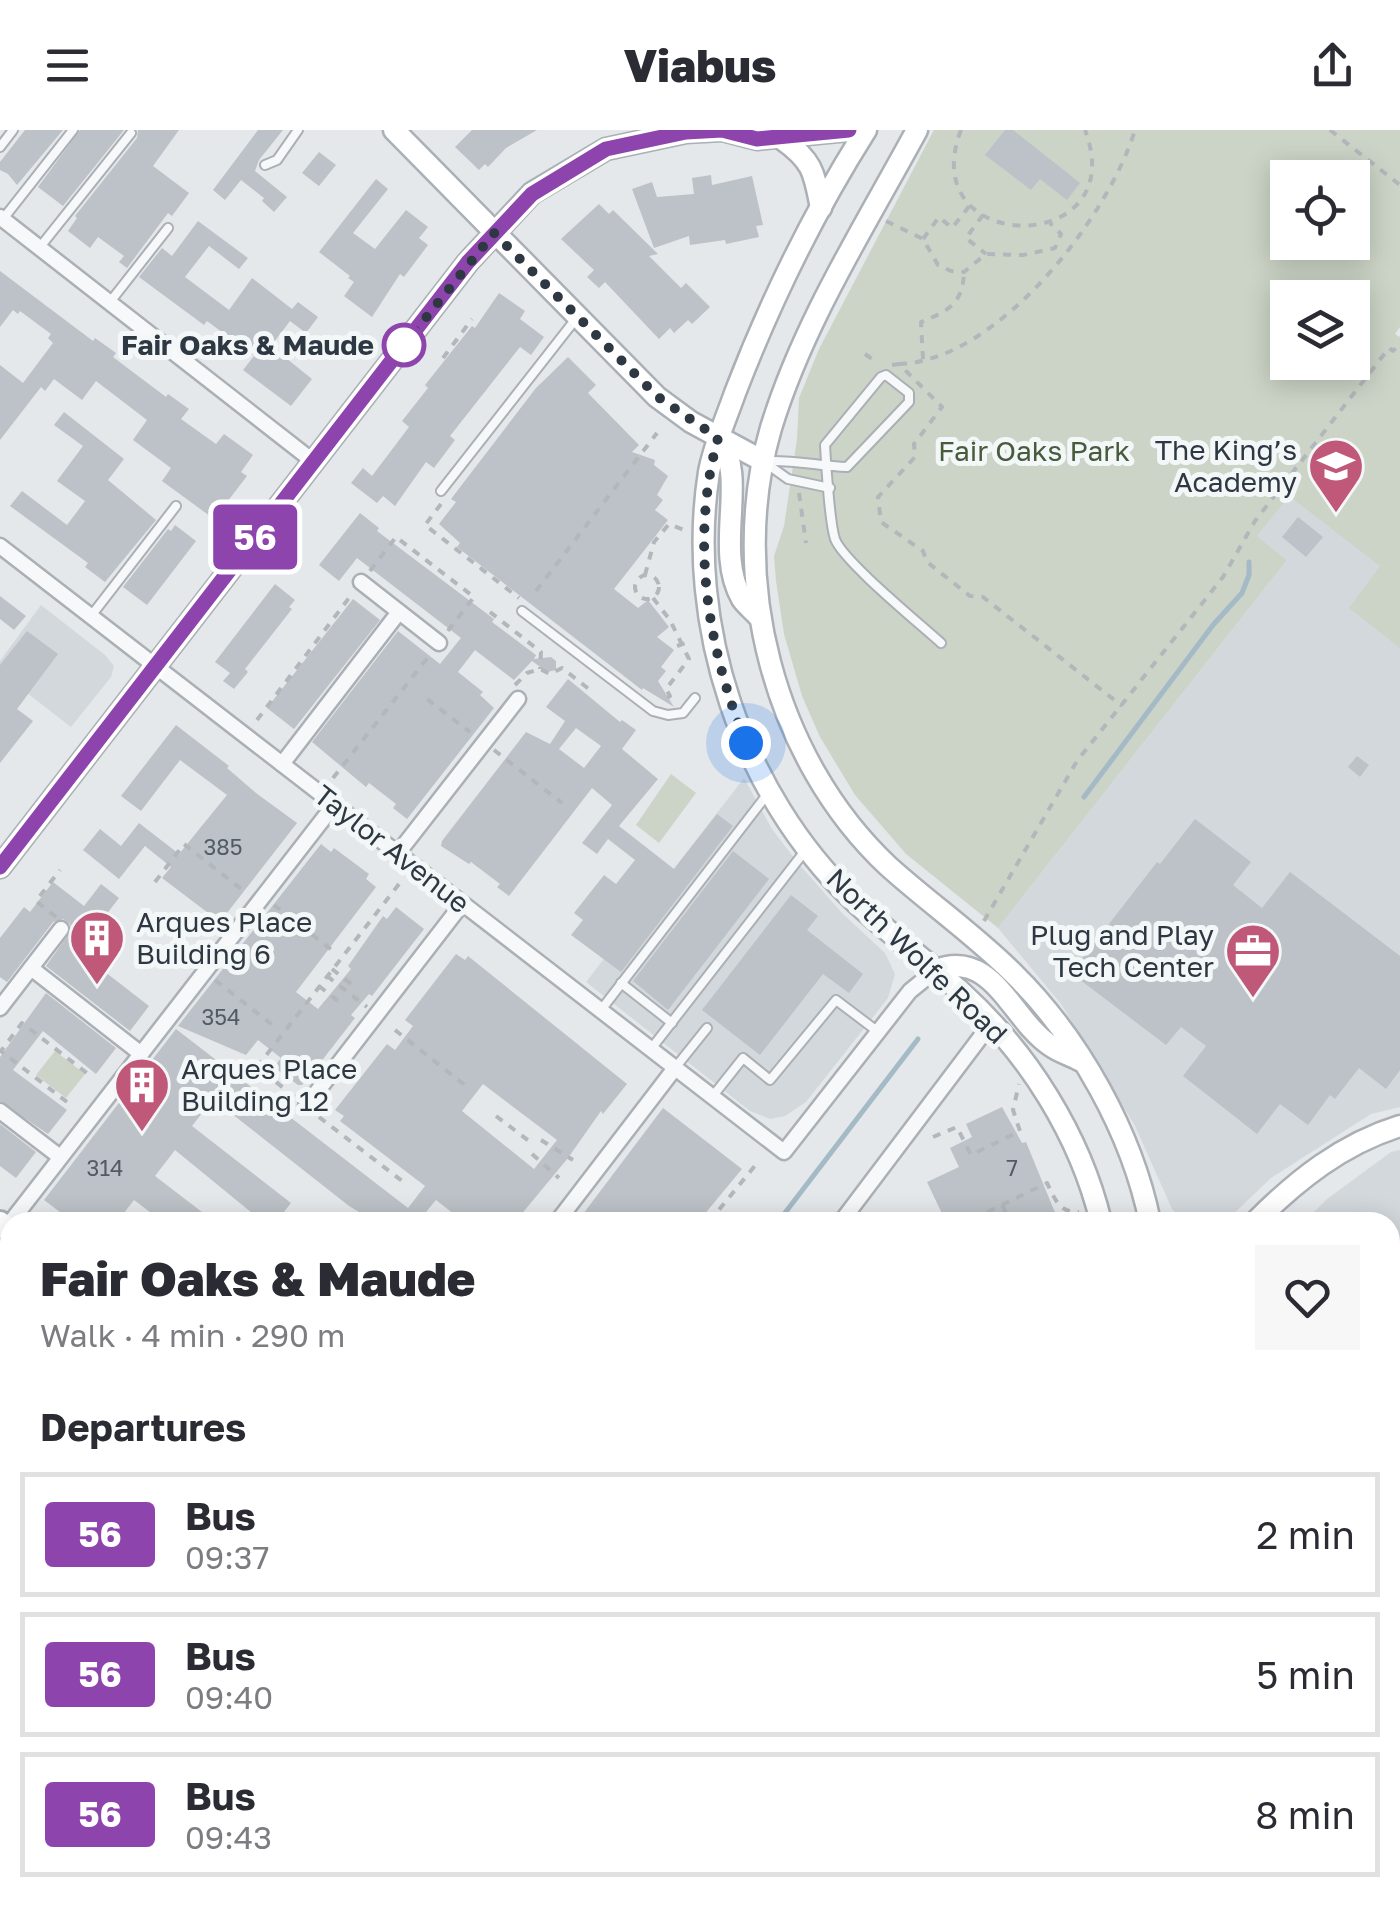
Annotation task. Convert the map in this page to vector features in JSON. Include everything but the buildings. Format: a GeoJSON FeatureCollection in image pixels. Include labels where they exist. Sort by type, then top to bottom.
{"type":"FeatureCollection","features":[{"type":"Feature","properties":{"kind":"main road"},"geometry":{"type":"LineString","coordinates":[[394,130],[658,397],[718,438],[763,461]]}},
{"type":"Feature","properties":{"kind":"main road"},"geometry":{"type":"LineString","coordinates":[[0,867],[494,233],[532,194],[606,149],[686,132],[723,130],[757,139],[782,139],[849,130]]}},
{"type":"Feature","properties":{"kind":"main road","name":"North Wolfe Road"},"geometry":{"type":"LineString","coordinates":[[866,130],[756,338],[718,438],[705,511],[710,616],[726,688],[754,762],[770,791],[808,848],[851,898],[992,1022],[1032,1071],[1078,1158],[1098,1212]]}},
{"type":"Feature","properties":{"kind":"main road","name":"North Wolfe Road"},"geometry":{"type":"LineString","coordinates":[[916,130],[815,320],[791,374],[763,461],[758,516],[758,616],[775,682],[796,739],[828,792],[886,864],[1015,975],[1047,1011],[1106,1102],[1128,1150],[1147,1212]]}},
{"type":"Feature","properties":{"kind":"main road"},"geometry":{"type":"LineString","coordinates":[[782,139],[801,152],[812,166],[822,208]]}},
{"type":"Feature","properties":{"kind":"main road"},"geometry":{"type":"LineString","coordinates":[[718,438],[732,463],[729,555],[742,599],[758,616]]}},
{"type":"Feature","properties":{"kind":"main road"},"geometry":{"type":"LineString","coordinates":[[936,970],[955,964],[981,973],[1050,1046],[1081,1061]]}},
{"type":"Feature","properties":{"kind":"main road"},"geometry":{"type":"LineString","coordinates":[[1266,1212],[1330,1158],[1400,1126]]}},
{"type":"Feature","properties":{"kind":"street"},"geometry":{"type":"LineString","coordinates":[[1,218],[314,462]]}},
{"type":"Feature","properties":{"kind":"street","name":"Taylor Avenue"},"geometry":{"type":"LineString","coordinates":[[0,546],[784,1152],[878,1032]]}},
{"type":"Feature","properties":{"kind":"street"},"geometry":{"type":"LineString","coordinates":[[361,582],[438,643]]}},
{"type":"Feature","properties":{"kind":"street"},"geometry":{"type":"LineString","coordinates":[[282,764],[399,612]]}},
{"type":"Feature","properties":{"kind":"street"},"geometry":{"type":"LineString","coordinates":[[398,853],[517,692]]}},
{"type":"Feature","properties":{"kind":"street"},"geometry":{"type":"LineString","coordinates":[[20,1212],[259,898],[334,806]]}},
{"type":"Feature","properties":{"kind":"street"},"geometry":{"type":"LineString","coordinates":[[307,1106],[462,904]]}},
{"type":"Feature","properties":{"kind":"street"},"geometry":{"type":"LineString","coordinates":[[0,1008],[61,930]]}},
{"type":"Feature","properties":{"kind":"street"},"geometry":{"type":"LineString","coordinates":[[31,968],[140,1053]]}},
{"type":"Feature","properties":{"kind":"street"},"geometry":{"type":"LineString","coordinates":[[878,1032],[910,991],[936,970]]}},
{"type":"Feature","properties":{"kind":"street"},"geometry":{"type":"LineString","coordinates":[[849,1212],[992,1022]]}},
{"type":"Feature","properties":{"kind":"street"},"geometry":{"type":"LineString","coordinates":[[564,1212],[675,1068]]}},
{"type":"Feature","properties":{"kind":"street"},"geometry":{"type":"LineString","coordinates":[[0,1111],[60,1157]]}},
{"type":"Feature","properties":{"kind":"lane"},"geometry":{"type":"LineString","coordinates":[[0,146],[13,130]]}},
{"type":"Feature","properties":{"kind":"lane"},"geometry":{"type":"LineString","coordinates":[[1,218],[73,130]]}},
{"type":"Feature","properties":{"kind":"lane"},"geometry":{"type":"LineString","coordinates":[[265,165],[278,160],[298,130]]}},
{"type":"Feature","properties":{"kind":"lane"},"geometry":{"type":"LineString","coordinates":[[40,248],[131,133]]}},
{"type":"Feature","properties":{"kind":"lane"},"geometry":{"type":"LineString","coordinates":[[110,302],[168,228]]}},
{"type":"Feature","properties":{"kind":"lane"},"geometry":{"type":"LineString","coordinates":[[444,494],[578,316]]}},
{"type":"Feature","properties":{"kind":"lane"},"geometry":{"type":"LineString","coordinates":[[763,461],[791,460],[826,466],[847,467],[909,402],[908,392],[886,374],[881,377],[825,445],[826,466],[835,540],[869,578],[941,642]]}},
{"type":"Feature","properties":{"kind":"lane"},"geometry":{"type":"LineString","coordinates":[[763,461],[788,479],[830,488]]}},
{"type":"Feature","properties":{"kind":"lane"},"geometry":{"type":"LineString","coordinates":[[91,616],[176,506]]}},
{"type":"Feature","properties":{"kind":"lane"},"geometry":{"type":"LineString","coordinates":[[522,606],[654,711],[683,714],[696,698]]}},
{"type":"Feature","properties":{"kind":"lane"},"geometry":{"type":"LineString","coordinates":[[601,1010],[770,791]]}},
{"type":"Feature","properties":{"kind":"lane"},"geometry":{"type":"LineString","coordinates":[[651,1049],[808,848]]}},
{"type":"Feature","properties":{"kind":"lane"},"geometry":{"type":"LineString","coordinates":[[621,983],[672,1023]]}},
{"type":"Feature","properties":{"kind":"lane"},"geometry":{"type":"LineString","coordinates":[[712,1097],[742,1058],[770,1080],[836,1000],[878,1032]]}},
{"type":"Feature","properties":{"kind":"lane"},"geometry":{"type":"LineString","coordinates":[[675,1068],[707,1028]]}},
{"type":"Feature","properties":{"kind":"path"},"geometry":{"type":"LineString","coordinates":[[961,130],[956,146],[956,174],[970,204],[1002,225],[1016,228],[1049,223],[1070,210],[1086,187],[1092,159],[1085,130]]}},
{"type":"Feature","properties":{"kind":"path"},"geometry":{"type":"LineString","coordinates":[[864,354],[883,365],[923,361],[984,330],[1020,301],[1085,231],[1110,190],[1135,130]]}},
{"type":"Feature","properties":{"kind":"path"},"geometry":{"type":"LineString","coordinates":[[1330,130],[1400,185]]}},
{"type":"Feature","properties":{"kind":"path"},"geometry":{"type":"LineString","coordinates":[[923,238],[938,218],[952,228],[970,204]]}},
{"type":"Feature","properties":{"kind":"path"},"geometry":{"type":"LineString","coordinates":[[983,215],[966,238],[986,254],[1023,255],[1055,248],[1061,234],[1049,223]]}},
{"type":"Feature","properties":{"kind":"path"},"geometry":{"type":"LineString","coordinates":[[886,221],[923,238],[938,265],[964,272]]}},
{"type":"Feature","properties":{"kind":"path"},"geometry":{"type":"LineString","coordinates":[[923,361],[921,322],[946,312],[958,302],[964,272],[986,254]]}},
{"type":"Feature","properties":{"kind":"path"},"geometry":{"type":"LineString","coordinates":[[443,358],[472,319]]}},
{"type":"Feature","properties":{"kind":"path"},"geometry":{"type":"LineString","coordinates":[[454,328],[461,334]]}},
{"type":"Feature","properties":{"kind":"path"},"geometry":{"type":"LineString","coordinates":[[974,938],[1070,771],[1223,577],[1254,521],[1287,478],[1388,348],[1393,351],[1400,343]]}},
{"type":"Feature","properties":{"kind":"path"},"geometry":{"type":"LineString","coordinates":[[899,364],[942,407],[914,444],[915,457],[878,497],[881,522],[924,551],[927,562],[970,596],[982,597],[1122,706]]}},
{"type":"Feature","properties":{"kind":"path"},"geometry":{"type":"LineString","coordinates":[[536,591],[657,433]]}},
{"type":"Feature","properties":{"kind":"path"},"geometry":{"type":"LineString","coordinates":[[799,493],[806,543]]}},
{"type":"Feature","properties":{"kind":"path"},"geometry":{"type":"LineString","coordinates":[[444,494],[425,525],[522,606]]}},
{"type":"Feature","properties":{"kind":"path"},"geometry":{"type":"LineString","coordinates":[[645,575],[654,542],[670,524],[684,530]]}},
{"type":"Feature","properties":{"kind":"path"},"geometry":{"type":"LineString","coordinates":[[653,598],[659,585],[655,578],[645,575],[637,579],[635,591],[640,597],[653,598],[670,620],[679,645],[692,659],[666,689],[670,696],[662,702],[657,700]]}},
{"type":"Feature","properties":{"kind":"path"},"geometry":{"type":"LineString","coordinates":[[490,612],[541,652],[540,668]]}},
{"type":"Feature","properties":{"kind":"path"},"geometry":{"type":"LineString","coordinates":[[679,645],[692,640]]}},
{"type":"Feature","properties":{"kind":"path"},"geometry":{"type":"LineString","coordinates":[[517,692],[524,676],[540,668]]}},
{"type":"Feature","properties":{"kind":"path"},"geometry":{"type":"LineString","coordinates":[[540,668],[548,674],[562,668],[594,694]]}},
{"type":"Feature","properties":{"kind":"path"},"geometry":{"type":"LineString","coordinates":[[155,882],[184,844],[333,951]]}},
{"type":"Feature","properties":{"kind":"path"},"geometry":{"type":"LineString","coordinates":[[399,884],[257,1066],[406,1184]]}},
{"type":"Feature","properties":{"kind":"path"},"geometry":{"type":"LineString","coordinates":[[332,969],[351,984]]}},
{"type":"Feature","properties":{"kind":"path"},"geometry":{"type":"LineString","coordinates":[[203,971],[275,1026]]}},
{"type":"Feature","properties":{"kind":"path"},"geometry":{"type":"LineString","coordinates":[[327,976],[466,1086]]}},
{"type":"Feature","properties":{"kind":"path"},"geometry":{"type":"LineString","coordinates":[[320,986],[338,1000]]}},
{"type":"Feature","properties":{"kind":"path"},"geometry":{"type":"LineString","coordinates":[[67,1102],[1,1051],[22,1023],[88,1074]]}},
{"type":"Feature","properties":{"kind":"path"},"geometry":{"type":"LineString","coordinates":[[934,1137],[957,1127],[970,1155],[1020,1131],[1014,1110],[1016,1087],[1032,1071]]}},
{"type":"Feature","properties":{"kind":"path"},"geometry":{"type":"LineString","coordinates":[[496,1116],[529,1141]]}},
{"type":"Feature","properties":{"kind":"path"},"geometry":{"type":"LineString","coordinates":[[541,1140],[573,1160]]}},
{"type":"Feature","properties":{"kind":"path"},"geometry":{"type":"LineString","coordinates":[[532,1154],[559,1178]]}},
{"type":"Feature","properties":{"kind":"path"},"geometry":{"type":"LineString","coordinates":[[717,1212],[758,1162]]}},
{"type":"Feature","properties":{"kind":"path"},"geometry":{"type":"LineString","coordinates":[[988,1212],[1047,1183],[1058,1205],[1072,1212]]}},
{"type":"Feature","properties":{"kind":"path"},"geometry":{"type":"LineString","coordinates":[[1002,1205],[1006,1212]]}},
{"type":"Feature","properties":{"kind":"shaded area"},"geometry":{"type":"Polygon","coordinates":[[[1400,353],[1400,1107],[1371,1114],[1271,1178],[1235,1212],[1175,1212],[1135,1126],[1061,1004],[998,928],[1287,560],[1257,536],[1400,353]]]}},
{"type":"Feature","properties":{"kind":"shaded area"},"geometry":{"type":"Polygon","coordinates":[[[41,605],[114,666],[111,677],[71,727],[0,672],[0,661],[41,605]]]}},
{"type":"Feature","properties":{"kind":"shaded area"},"geometry":{"type":"Polygon","coordinates":[[[744,778],[772,829],[797,862],[842,913],[885,953],[895,974],[888,998],[806,1102],[785,1116],[770,1119],[750,1111],[586,982],[744,778]]]}},
{"type":"Feature","properties":{"kind":"shaded area"},"geometry":{"type":"Polygon","coordinates":[[[1400,1150],[1400,1212],[1314,1212],[1327,1199],[1391,1152],[1400,1150]]]}},
{"type":"Feature","properties":{"kind":"green space","name":"Fair Oaks Park"},"geometry":{"type":"Polygon","coordinates":[[[934,130],[1400,130],[1400,327],[1395,334],[1400,337],[1400,648],[1349,608],[1380,566],[1289,496],[1257,536],[1287,560],[998,928],[906,854],[855,795],[820,737],[802,696],[784,634],[774,556],[784,526],[799,398],[819,349],[934,130]]]}},
{"type":"Feature","properties":{"kind":"green space"},"geometry":{"type":"Polygon","coordinates":[[[671,774],[696,793],[659,843],[636,825],[671,774]]]}},
{"type":"Feature","properties":{"kind":"green space"},"geometry":{"type":"Polygon","coordinates":[[[55,1051],[85,1074],[66,1098],[36,1075],[55,1051]]]}},
{"type":"Feature","properties":{"kind":"waterway"},"geometry":{"type":"LineString","coordinates":[[1084,797],[1213,625],[1242,593],[1249,562]]}},
{"type":"Feature","properties":{"kind":"waterway"},"geometry":{"type":"LineString","coordinates":[[786,1212],[918,1039]]}},
{"type":"Feature","properties":{"kind":"bus line","name":"56"},"geometry":{"type":"LineString","coordinates":[[0,867],[468,262],[532,194],[585,160],[628,143],[686,132],[722,130],[757,139],[782,139],[849,130]]}},
{"type":"Feature","properties":{"kind":"place","name":"Fair Oaks & Maude"},"geometry":{"type":"Point","coordinates":[404,345]}},
{"type":"Feature","properties":{"kind":"place","name":"The King’s Academy"},"geometry":{"type":"Point","coordinates":[1336,515]}},
{"type":"Feature","properties":{"kind":"place","name":"Arques Place Building 6"},"geometry":{"type":"Point","coordinates":[97,987]}},
{"type":"Feature","properties":{"kind":"place","name":"Plug and Play Tech Center"},"geometry":{"type":"Point","coordinates":[1253,1000]}},
{"type":"Feature","properties":{"kind":"place","name":"Arques Place Building 12"},"geometry":{"type":"Point","coordinates":[142,1134]}},
{"type":"Feature","properties":{"kind":"route"},"geometry":{"type":"LineString","coordinates":[[404,345],[494,233],[658,397],[718,438],[705,511],[705,566],[719,658],[746,743]]}}]}
